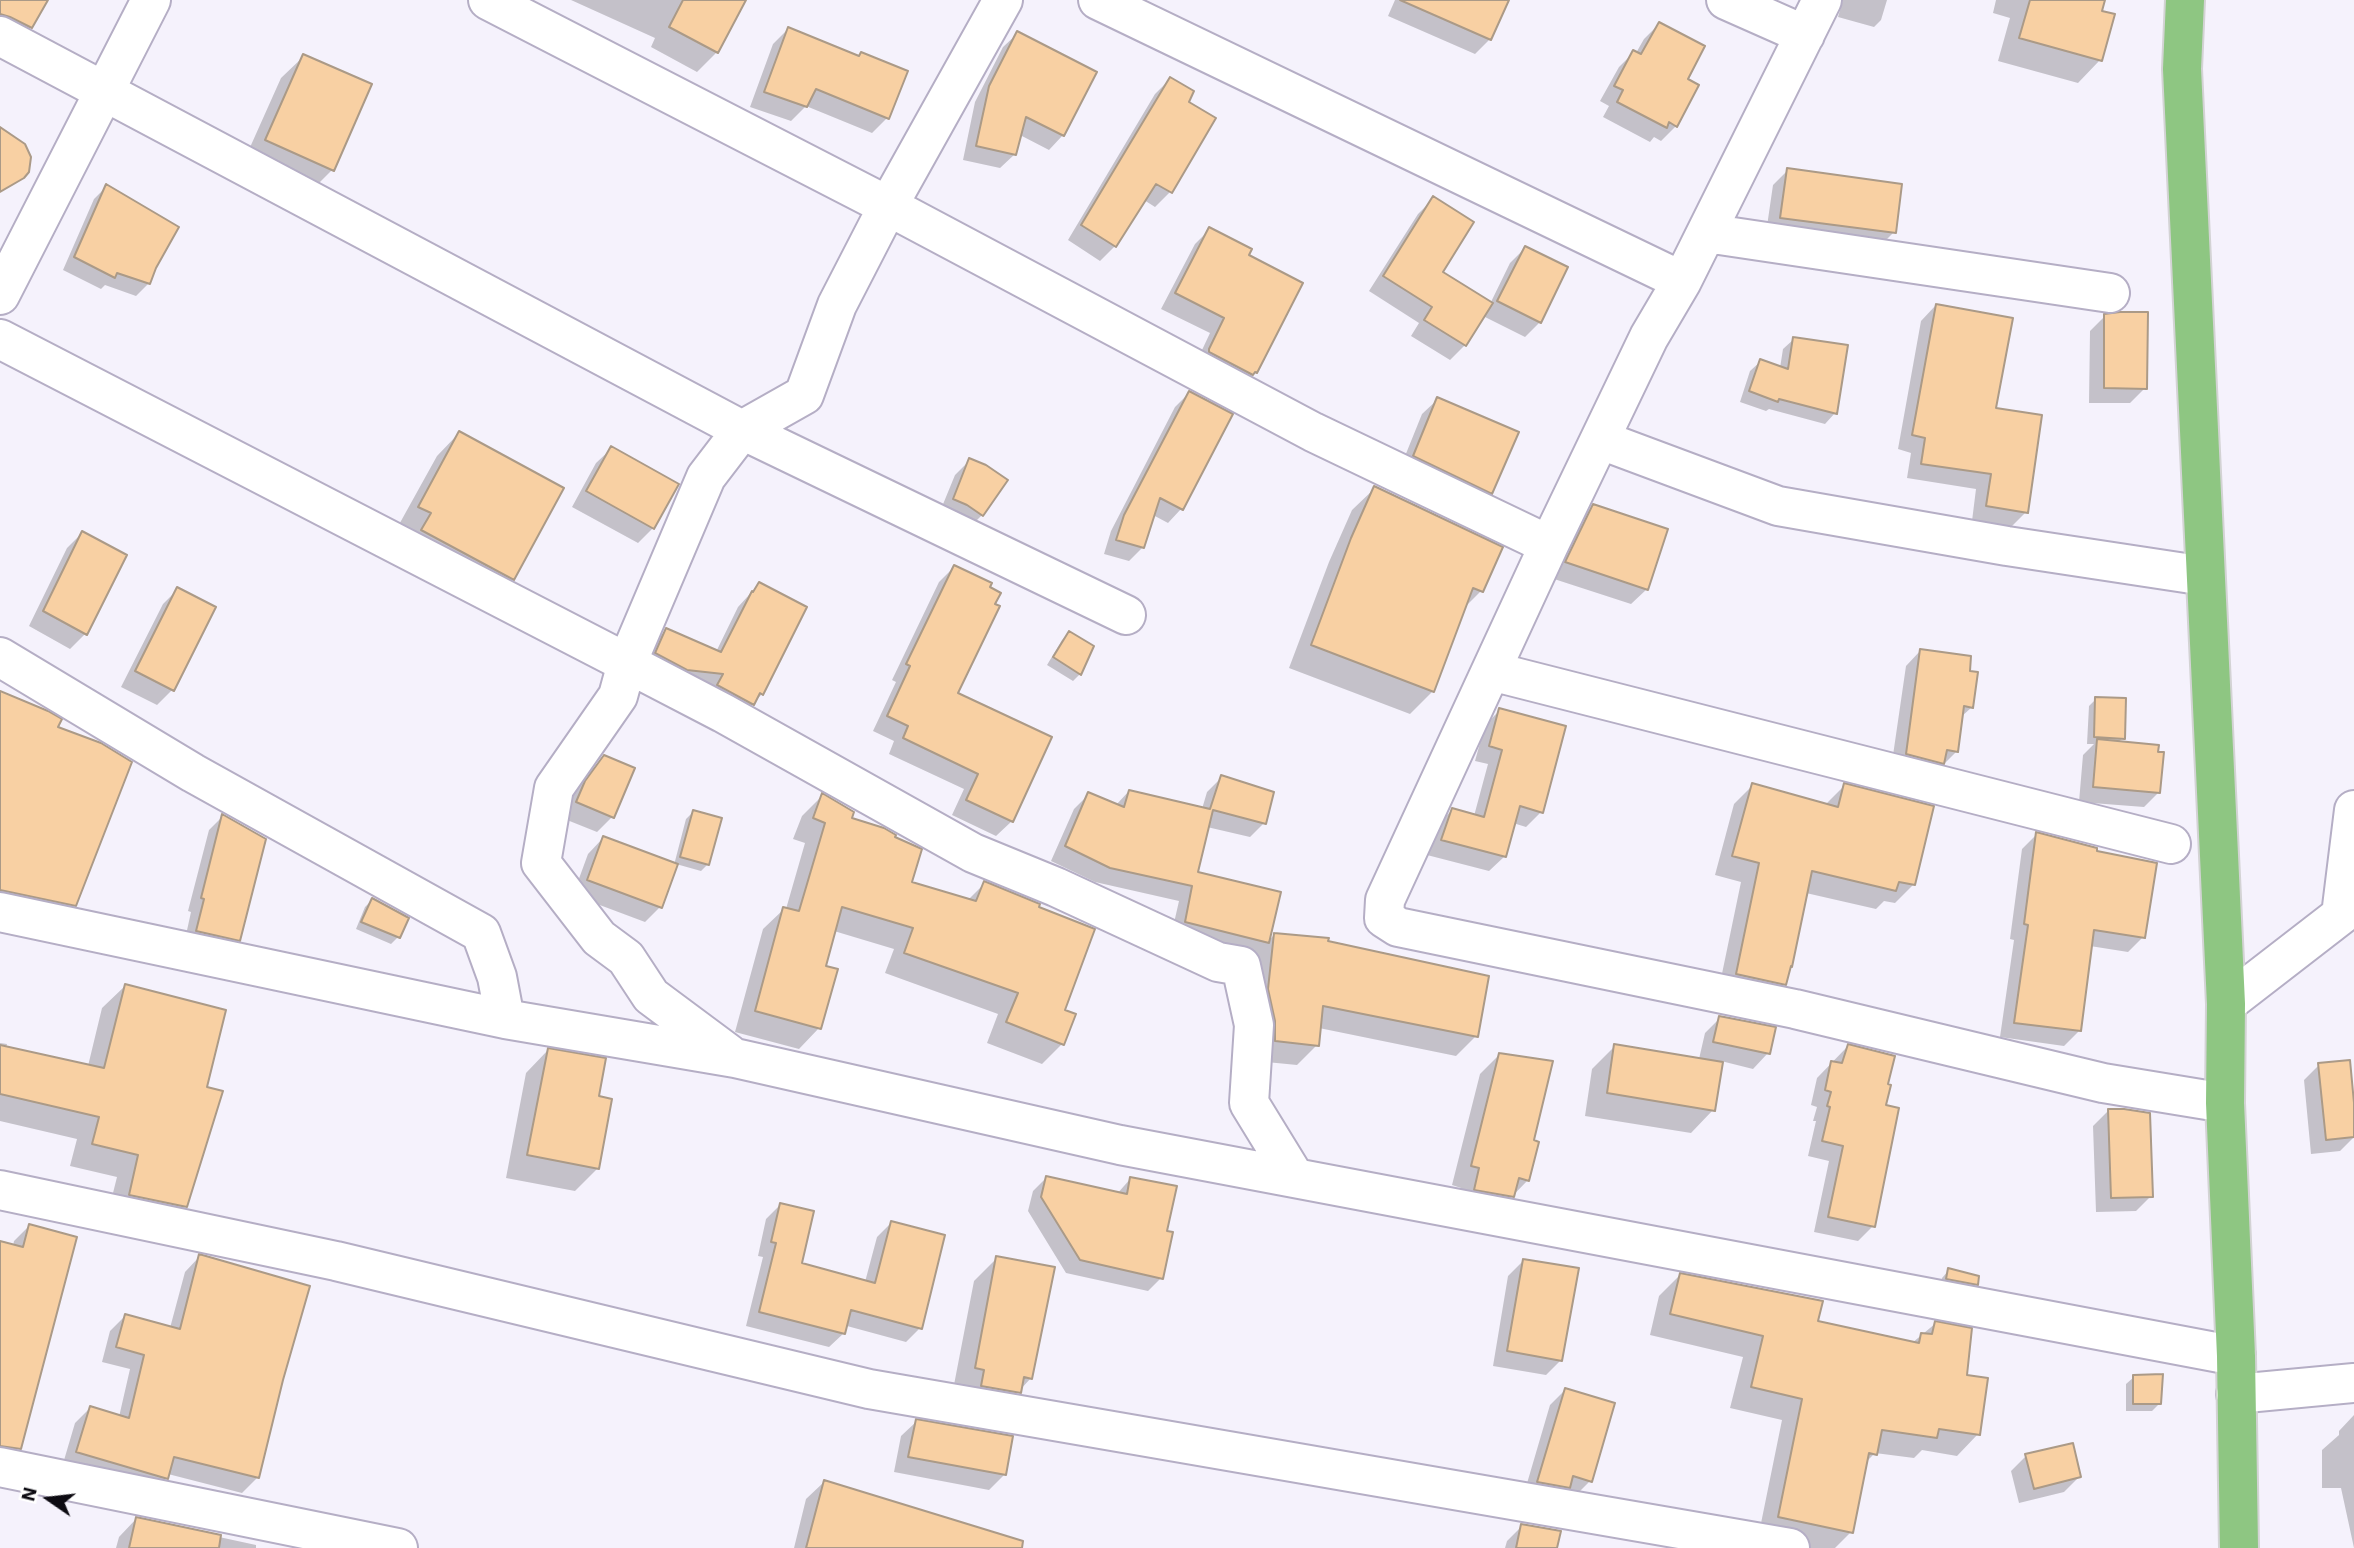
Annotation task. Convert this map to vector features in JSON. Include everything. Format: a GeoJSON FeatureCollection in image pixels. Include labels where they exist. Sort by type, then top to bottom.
{"type":"FeatureCollection","features":[{"type":"Feature","properties":{"kind":"highway"},"geometry":{"type":"LineString","coordinates":[[2185,0],[2182,69],[2226,1004],[2225,1103],[2236,1356],[2239,1548]]}},
{"type":"Feature","properties":{"kind":"street"},"geometry":{"type":"LineString","coordinates":[[0,295],[151,0]]}},
{"type":"Feature","properties":{"kind":"street"},"geometry":{"type":"LineString","coordinates":[[488,0],[888,206],[1313,432],[1549,545]]}},
{"type":"Feature","properties":{"kind":"street"},"geometry":{"type":"LineString","coordinates":[[735,1058],[651,996],[626,958],[599,938],[541,863],[554,788],[618,696],[627,663],[706,477],[742,430],[804,395],[837,305],[888,206],[1003,0]]}},
{"type":"Feature","properties":{"kind":"street"},"geometry":{"type":"LineString","coordinates":[[1098,0],[1682,281]]}},
{"type":"Feature","properties":{"kind":"street"},"geometry":{"type":"LineString","coordinates":[[1726,0],[1805,35]]}},
{"type":"Feature","properties":{"kind":"street"},"geometry":{"type":"LineString","coordinates":[[1822,0],[1682,281],[1649,337],[1549,545],[1385,900],[1384,918],[1398,927],[1796,1009],[2103,1083],[2225,1103]]}},
{"type":"Feature","properties":{"kind":"street"},"geometry":{"type":"LineString","coordinates":[[0,36],[742,430],[1126,615]]}},
{"type":"Feature","properties":{"kind":"street"},"geometry":{"type":"LineString","coordinates":[[1706,233],[2110,293]]}},
{"type":"Feature","properties":{"kind":"street"},"geometry":{"type":"LineString","coordinates":[[0,339],[627,663],[973,853],[1056,887],[1218,962],[1241,966],[1254,1026],[1249,1103],[1295,1178]]}},
{"type":"Feature","properties":{"kind":"street"},"geometry":{"type":"LineString","coordinates":[[1601,440],[1778,506],[2007,546],[2205,576]]}},
{"type":"Feature","properties":{"kind":"street"},"geometry":{"type":"LineString","coordinates":[[0,657],[193,773],[481,933],[497,977],[505,1019]]}},
{"type":"Feature","properties":{"kind":"street"},"geometry":{"type":"LineString","coordinates":[[1491,671],[2171,844]]}},
{"type":"Feature","properties":{"kind":"street"},"geometry":{"type":"LineString","coordinates":[[2226,1004],[2347,910],[2354,810]]}},
{"type":"Feature","properties":{"kind":"street"},"geometry":{"type":"LineString","coordinates":[[0,912],[505,1019],[735,1058],[1119,1144],[2236,1356]]}},
{"type":"Feature","properties":{"kind":"street"},"geometry":{"type":"LineString","coordinates":[[0,1190],[336,1261],[869,1389],[1790,1548]]}},
{"type":"Feature","properties":{"kind":"street"},"geometry":{"type":"LineString","coordinates":[[2236,1394],[2354,1383]]}},
{"type":"Feature","properties":{"kind":"street"},"geometry":{"type":"LineString","coordinates":[[0,1467],[398,1548]]}},
{"type":"Feature","properties":{"kind":"building"},"geometry":{"type":"Polygon","coordinates":[[[0,0],[48,0],[32,28],[0,14],[0,0]]]}},
{"type":"Feature","properties":{"kind":"building"},"geometry":{"type":"Polygon","coordinates":[[[683,0],[746,0],[718,53],[669,27],[683,0]]]}},
{"type":"Feature","properties":{"kind":"building"},"geometry":{"type":"Polygon","coordinates":[[[1400,0],[1509,0],[1491,40],[1400,0]]]}},
{"type":"Feature","properties":{"kind":"building"},"geometry":{"type":"Polygon","coordinates":[[[2030,0],[2105,0],[2102,11],[2115,14],[2102,61],[2019,38],[2030,0]]]}},
{"type":"Feature","properties":{"kind":"building"},"geometry":{"type":"Polygon","coordinates":[[[1659,22],[1705,46],[1688,79],[1699,85],[1677,127],[1669,122],[1667,128],[1617,102],[1623,90],[1614,86],[1633,50],[1641,54],[1659,22]]]}},
{"type":"Feature","properties":{"kind":"building"},"geometry":{"type":"Polygon","coordinates":[[[788,27],[859,56],[861,52],[908,71],[889,119],[816,89],[807,107],[764,92],[788,27]]]}},
{"type":"Feature","properties":{"kind":"building"},"geometry":{"type":"Polygon","coordinates":[[[1017,31],[1097,72],[1064,136],[1026,117],[1016,155],[976,146],[989,86],[1017,31]]]}},
{"type":"Feature","properties":{"kind":"building"},"geometry":{"type":"Polygon","coordinates":[[[303,54],[372,84],[334,171],[265,140],[303,54]]]}},
{"type":"Feature","properties":{"kind":"building"},"geometry":{"type":"Polygon","coordinates":[[[1170,77],[1194,91],[1189,102],[1216,118],[1172,193],[1156,184],[1116,247],[1081,225],[1170,77]]]}},
{"type":"Feature","properties":{"kind":"building"},"geometry":{"type":"Polygon","coordinates":[[[0,127],[25,144],[31,157],[29,172],[24,178],[0,192],[0,127]]]}},
{"type":"Feature","properties":{"kind":"building"},"geometry":{"type":"Polygon","coordinates":[[[1787,168],[1902,184],[1896,233],[1780,218],[1787,168]]]}},
{"type":"Feature","properties":{"kind":"building"},"geometry":{"type":"Polygon","coordinates":[[[106,184],[179,227],[150,284],[117,273],[115,278],[74,257],[106,184]]]}},
{"type":"Feature","properties":{"kind":"building"},"geometry":{"type":"Polygon","coordinates":[[[1433,196],[1474,222],[1443,272],[1493,303],[1466,346],[1424,320],[1432,307],[1383,276],[1433,196]]]}},
{"type":"Feature","properties":{"kind":"building"},"geometry":{"type":"Polygon","coordinates":[[[1209,227],[1252,249],[1249,255],[1303,283],[1257,373],[1253,375],[1209,352],[1224,318],[1175,293],[1209,227]]]}},
{"type":"Feature","properties":{"kind":"building"},"geometry":{"type":"Polygon","coordinates":[[[1525,246],[1568,267],[1541,323],[1497,301],[1525,246]]]}},
{"type":"Feature","properties":{"kind":"building"},"geometry":{"type":"Polygon","coordinates":[[[1936,304],[2013,318],[1996,408],[2042,415],[2028,513],[1986,506],[1991,474],[1921,464],[1925,438],[1912,435],[1936,304]]]}},
{"type":"Feature","properties":{"kind":"building"},"geometry":{"type":"Polygon","coordinates":[[[2148,312],[2147,389],[2104,388],[2104,314],[2148,312]]]}},
{"type":"Feature","properties":{"kind":"building"},"geometry":{"type":"Polygon","coordinates":[[[1793,337],[1848,345],[1837,414],[1779,399],[1778,402],[1749,391],[1760,359],[1788,369],[1793,337]]]}},
{"type":"Feature","properties":{"kind":"building"},"geometry":{"type":"Polygon","coordinates":[[[1189,391],[1233,414],[1183,510],[1160,498],[1144,548],[1116,540],[1124,515],[1189,391]]]}},
{"type":"Feature","properties":{"kind":"building"},"geometry":{"type":"Polygon","coordinates":[[[1437,397],[1519,432],[1492,494],[1413,456],[1437,397]]]}},
{"type":"Feature","properties":{"kind":"building"},"geometry":{"type":"Polygon","coordinates":[[[459,431],[564,488],[514,580],[421,530],[431,513],[418,507],[459,431]]]}},
{"type":"Feature","properties":{"kind":"building"},"geometry":{"type":"Polygon","coordinates":[[[611,446],[679,484],[654,529],[586,491],[611,446]]]}},
{"type":"Feature","properties":{"kind":"building"},"geometry":{"type":"Polygon","coordinates":[[[969,458],[986,465],[1008,480],[983,516],[953,499],[969,458]]]}},
{"type":"Feature","properties":{"kind":"building"},"geometry":{"type":"Polygon","coordinates":[[[1374,486],[1503,547],[1483,592],[1473,588],[1434,692],[1311,645],[1351,538],[1374,486]]]}},
{"type":"Feature","properties":{"kind":"building"},"geometry":{"type":"Polygon","coordinates":[[[1593,504],[1668,529],[1648,590],[1565,562],[1593,504]]]}},
{"type":"Feature","properties":{"kind":"building"},"geometry":{"type":"Polygon","coordinates":[[[82,531],[127,555],[87,635],[43,611],[82,531]]]}},
{"type":"Feature","properties":{"kind":"building"},"geometry":{"type":"Polygon","coordinates":[[[954,565],[992,583],[990,587],[1001,593],[995,604],[1000,606],[958,693],[1052,737],[1013,822],[966,800],[978,774],[903,738],[908,726],[887,716],[910,666],[906,664],[954,565]]]}},
{"type":"Feature","properties":{"kind":"building"},"geometry":{"type":"Polygon","coordinates":[[[759,582],[807,607],[763,695],[760,693],[754,705],[717,685],[723,674],[687,670],[655,653],[666,628],[721,652],[759,582]]]}},
{"type":"Feature","properties":{"kind":"building"},"geometry":{"type":"Polygon","coordinates":[[[177,587],[216,607],[174,691],[135,671],[177,587]]]}},
{"type":"Feature","properties":{"kind":"building"},"geometry":{"type":"Polygon","coordinates":[[[1069,631],[1094,646],[1081,675],[1053,657],[1069,631]]]}},
{"type":"Feature","properties":{"kind":"building"},"geometry":{"type":"Polygon","coordinates":[[[1920,649],[1971,656],[1970,671],[1978,672],[1973,708],[1964,706],[1958,752],[1947,750],[1944,764],[1906,754],[1920,649]]]}},
{"type":"Feature","properties":{"kind":"building"},"geometry":{"type":"Polygon","coordinates":[[[0,691],[48,711],[62,719],[58,727],[101,743],[132,762],[76,906],[0,890],[0,691]]]}},
{"type":"Feature","properties":{"kind":"building"},"geometry":{"type":"Polygon","coordinates":[[[2095,697],[2126,698],[2125,739],[2094,737],[2095,697]]]}},
{"type":"Feature","properties":{"kind":"building"},"geometry":{"type":"Polygon","coordinates":[[[1499,708],[1566,726],[1543,813],[1520,806],[1506,857],[1441,840],[1452,808],[1484,817],[1502,750],[1489,746],[1499,708]]]}},
{"type":"Feature","properties":{"kind":"building"},"geometry":{"type":"Polygon","coordinates":[[[2097,739],[2159,745],[2158,752],[2164,752],[2160,793],[2093,787],[2097,739]]]}},
{"type":"Feature","properties":{"kind":"building"},"geometry":{"type":"Polygon","coordinates":[[[604,755],[635,768],[614,818],[576,802],[585,781],[604,755]]]}},
{"type":"Feature","properties":{"kind":"building"},"geometry":{"type":"Polygon","coordinates":[[[1221,775],[1274,792],[1266,824],[1213,810],[1198,872],[1281,892],[1269,943],[1185,922],[1192,886],[1110,868],[1065,846],[1088,792],[1124,807],[1129,790],[1210,809],[1221,775]]]}},
{"type":"Feature","properties":{"kind":"building"},"geometry":{"type":"Polygon","coordinates":[[[1752,783],[1838,807],[1844,783],[1934,806],[1915,885],[1899,882],[1896,891],[1812,871],[1786,985],[1736,974],[1759,863],[1732,856],[1752,783]]]}},
{"type":"Feature","properties":{"kind":"building"},"geometry":{"type":"Polygon","coordinates":[[[822,793],[854,812],[852,818],[884,828],[896,835],[895,837],[922,849],[912,882],[976,901],[984,881],[1095,929],[1065,1010],[1076,1014],[1064,1045],[1006,1022],[1018,993],[904,953],[913,928],[842,907],[826,966],[838,969],[821,1029],[755,1011],[783,907],[799,911],[825,823],[813,818],[822,793]]]}},
{"type":"Feature","properties":{"kind":"building"},"geometry":{"type":"Polygon","coordinates":[[[693,810],[722,818],[709,865],[680,857],[693,810]]]}},
{"type":"Feature","properties":{"kind":"building"},"geometry":{"type":"Polygon","coordinates":[[[222,814],[266,839],[240,941],[196,931],[204,899],[201,898],[222,814]]]}},
{"type":"Feature","properties":{"kind":"building"},"geometry":{"type":"Polygon","coordinates":[[[2036,832],[2097,848],[2097,851],[2157,863],[2145,938],[2094,930],[2081,1031],[2014,1023],[2028,925],[2024,924],[2036,832]]]}},
{"type":"Feature","properties":{"kind":"building"},"geometry":{"type":"Polygon","coordinates":[[[603,836],[678,864],[662,908],[587,880],[603,836]]]}},
{"type":"Feature","properties":{"kind":"building"},"geometry":{"type":"Polygon","coordinates":[[[372,898],[409,918],[400,938],[361,922],[372,898]]]}},
{"type":"Feature","properties":{"kind":"building"},"geometry":{"type":"Polygon","coordinates":[[[1274,933],[1329,938],[1328,941],[1489,976],[1478,1037],[1323,1006],[1319,1046],[1275,1041],[1275,1021],[1268,989],[1274,933]]]}},
{"type":"Feature","properties":{"kind":"building"},"geometry":{"type":"Polygon","coordinates":[[[125,984],[226,1010],[207,1087],[223,1091],[187,1207],[129,1195],[138,1155],[92,1144],[99,1117],[0,1094],[0,1045],[104,1068],[125,984]]]}},
{"type":"Feature","properties":{"kind":"building"},"geometry":{"type":"Polygon","coordinates":[[[1719,1016],[1776,1027],[1770,1054],[1713,1042],[1719,1016]]]}},
{"type":"Feature","properties":{"kind":"building"},"geometry":{"type":"Polygon","coordinates":[[[1614,1044],[1723,1062],[1715,1111],[1607,1093],[1614,1044]]]}},
{"type":"Feature","properties":{"kind":"building"},"geometry":{"type":"Polygon","coordinates":[[[1848,1044],[1895,1056],[1886,1105],[1899,1108],[1875,1227],[1828,1217],[1843,1146],[1822,1141],[1831,1092],[1825,1090],[1831,1061],[1842,1063],[1848,1044]]]}},
{"type":"Feature","properties":{"kind":"building"},"geometry":{"type":"Polygon","coordinates":[[[548,1048],[606,1058],[599,1096],[612,1099],[599,1169],[527,1155],[548,1048]]]}},
{"type":"Feature","properties":{"kind":"building"},"geometry":{"type":"Polygon","coordinates":[[[1499,1053],[1553,1061],[1534,1140],[1539,1142],[1529,1181],[1519,1178],[1514,1197],[1474,1190],[1479,1168],[1471,1166],[1499,1053]]]}},
{"type":"Feature","properties":{"kind":"building"},"geometry":{"type":"Polygon","coordinates":[[[2350,1060],[2354,1137],[2326,1140],[2318,1063],[2350,1060]]]}},
{"type":"Feature","properties":{"kind":"building"},"geometry":{"type":"Polygon","coordinates":[[[2108,1109],[2150,1113],[2153,1197],[2111,1198],[2108,1109]]]}},
{"type":"Feature","properties":{"kind":"building"},"geometry":{"type":"Polygon","coordinates":[[[1046,1176],[1127,1194],[1130,1177],[1177,1186],[1167,1231],[1173,1232],[1163,1279],[1080,1260],[1041,1197],[1046,1176]]]}},
{"type":"Feature","properties":{"kind":"building"},"geometry":{"type":"Polygon","coordinates":[[[780,1203],[814,1211],[802,1263],[875,1283],[891,1221],[945,1235],[922,1329],[851,1310],[845,1334],[759,1312],[776,1243],[771,1242],[780,1203]]]}},
{"type":"Feature","properties":{"kind":"building"},"geometry":{"type":"Polygon","coordinates":[[[29,1224],[77,1237],[21,1449],[0,1446],[0,1241],[23,1247],[29,1224]]]}},
{"type":"Feature","properties":{"kind":"building"},"geometry":{"type":"Polygon","coordinates":[[[199,1254],[310,1286],[259,1478],[174,1457],[168,1479],[76,1452],[90,1406],[129,1418],[144,1355],[116,1347],[125,1314],[180,1329],[199,1254]]]}},
{"type":"Feature","properties":{"kind":"building"},"geometry":{"type":"Polygon","coordinates":[[[996,1256],[1055,1267],[1032,1379],[1024,1377],[1021,1393],[981,1386],[984,1370],[975,1368],[996,1256]]]}},
{"type":"Feature","properties":{"kind":"building"},"geometry":{"type":"Polygon","coordinates":[[[1523,1259],[1579,1268],[1562,1361],[1507,1351],[1523,1259]]]}},
{"type":"Feature","properties":{"kind":"building"},"geometry":{"type":"Polygon","coordinates":[[[1948,1268],[1979,1276],[1978,1285],[1946,1279],[1948,1268]]]}},
{"type":"Feature","properties":{"kind":"building"},"geometry":{"type":"Polygon","coordinates":[[[1680,1273],[1823,1301],[1818,1321],[1919,1343],[1921,1333],[1932,1334],[1935,1321],[1972,1328],[1967,1375],[1988,1378],[1980,1435],[1939,1429],[1937,1438],[1882,1430],[1877,1455],[1869,1453],[1853,1533],[1778,1517],[1802,1399],[1751,1387],[1763,1336],[1670,1314],[1680,1273]]]}},
{"type":"Feature","properties":{"kind":"building"},"geometry":{"type":"Polygon","coordinates":[[[2163,1374],[2161,1404],[2133,1404],[2133,1375],[2163,1374]]]}},
{"type":"Feature","properties":{"kind":"building"},"geometry":{"type":"Polygon","coordinates":[[[1565,1388],[1615,1403],[1592,1482],[1573,1476],[1570,1488],[1537,1482],[1565,1388]]]}},
{"type":"Feature","properties":{"kind":"building"},"geometry":{"type":"Polygon","coordinates":[[[916,1419],[1013,1436],[1006,1475],[908,1457],[916,1419]]]}},
{"type":"Feature","properties":{"kind":"building"},"geometry":{"type":"Polygon","coordinates":[[[2073,1443],[2081,1477],[2034,1489],[2025,1454],[2073,1443]]]}},
{"type":"Feature","properties":{"kind":"building"},"geometry":{"type":"Polygon","coordinates":[[[824,1480],[1023,1541],[1022,1548],[806,1548],[824,1480]]]}},
{"type":"Feature","properties":{"kind":"building"},"geometry":{"type":"Polygon","coordinates":[[[136,1517],[221,1535],[219,1548],[129,1548],[136,1517]]]}},
{"type":"Feature","properties":{"kind":"building"},"geometry":{"type":"Polygon","coordinates":[[[1521,1524],[1561,1531],[1557,1548],[1516,1548],[1521,1524]]]}}]}
